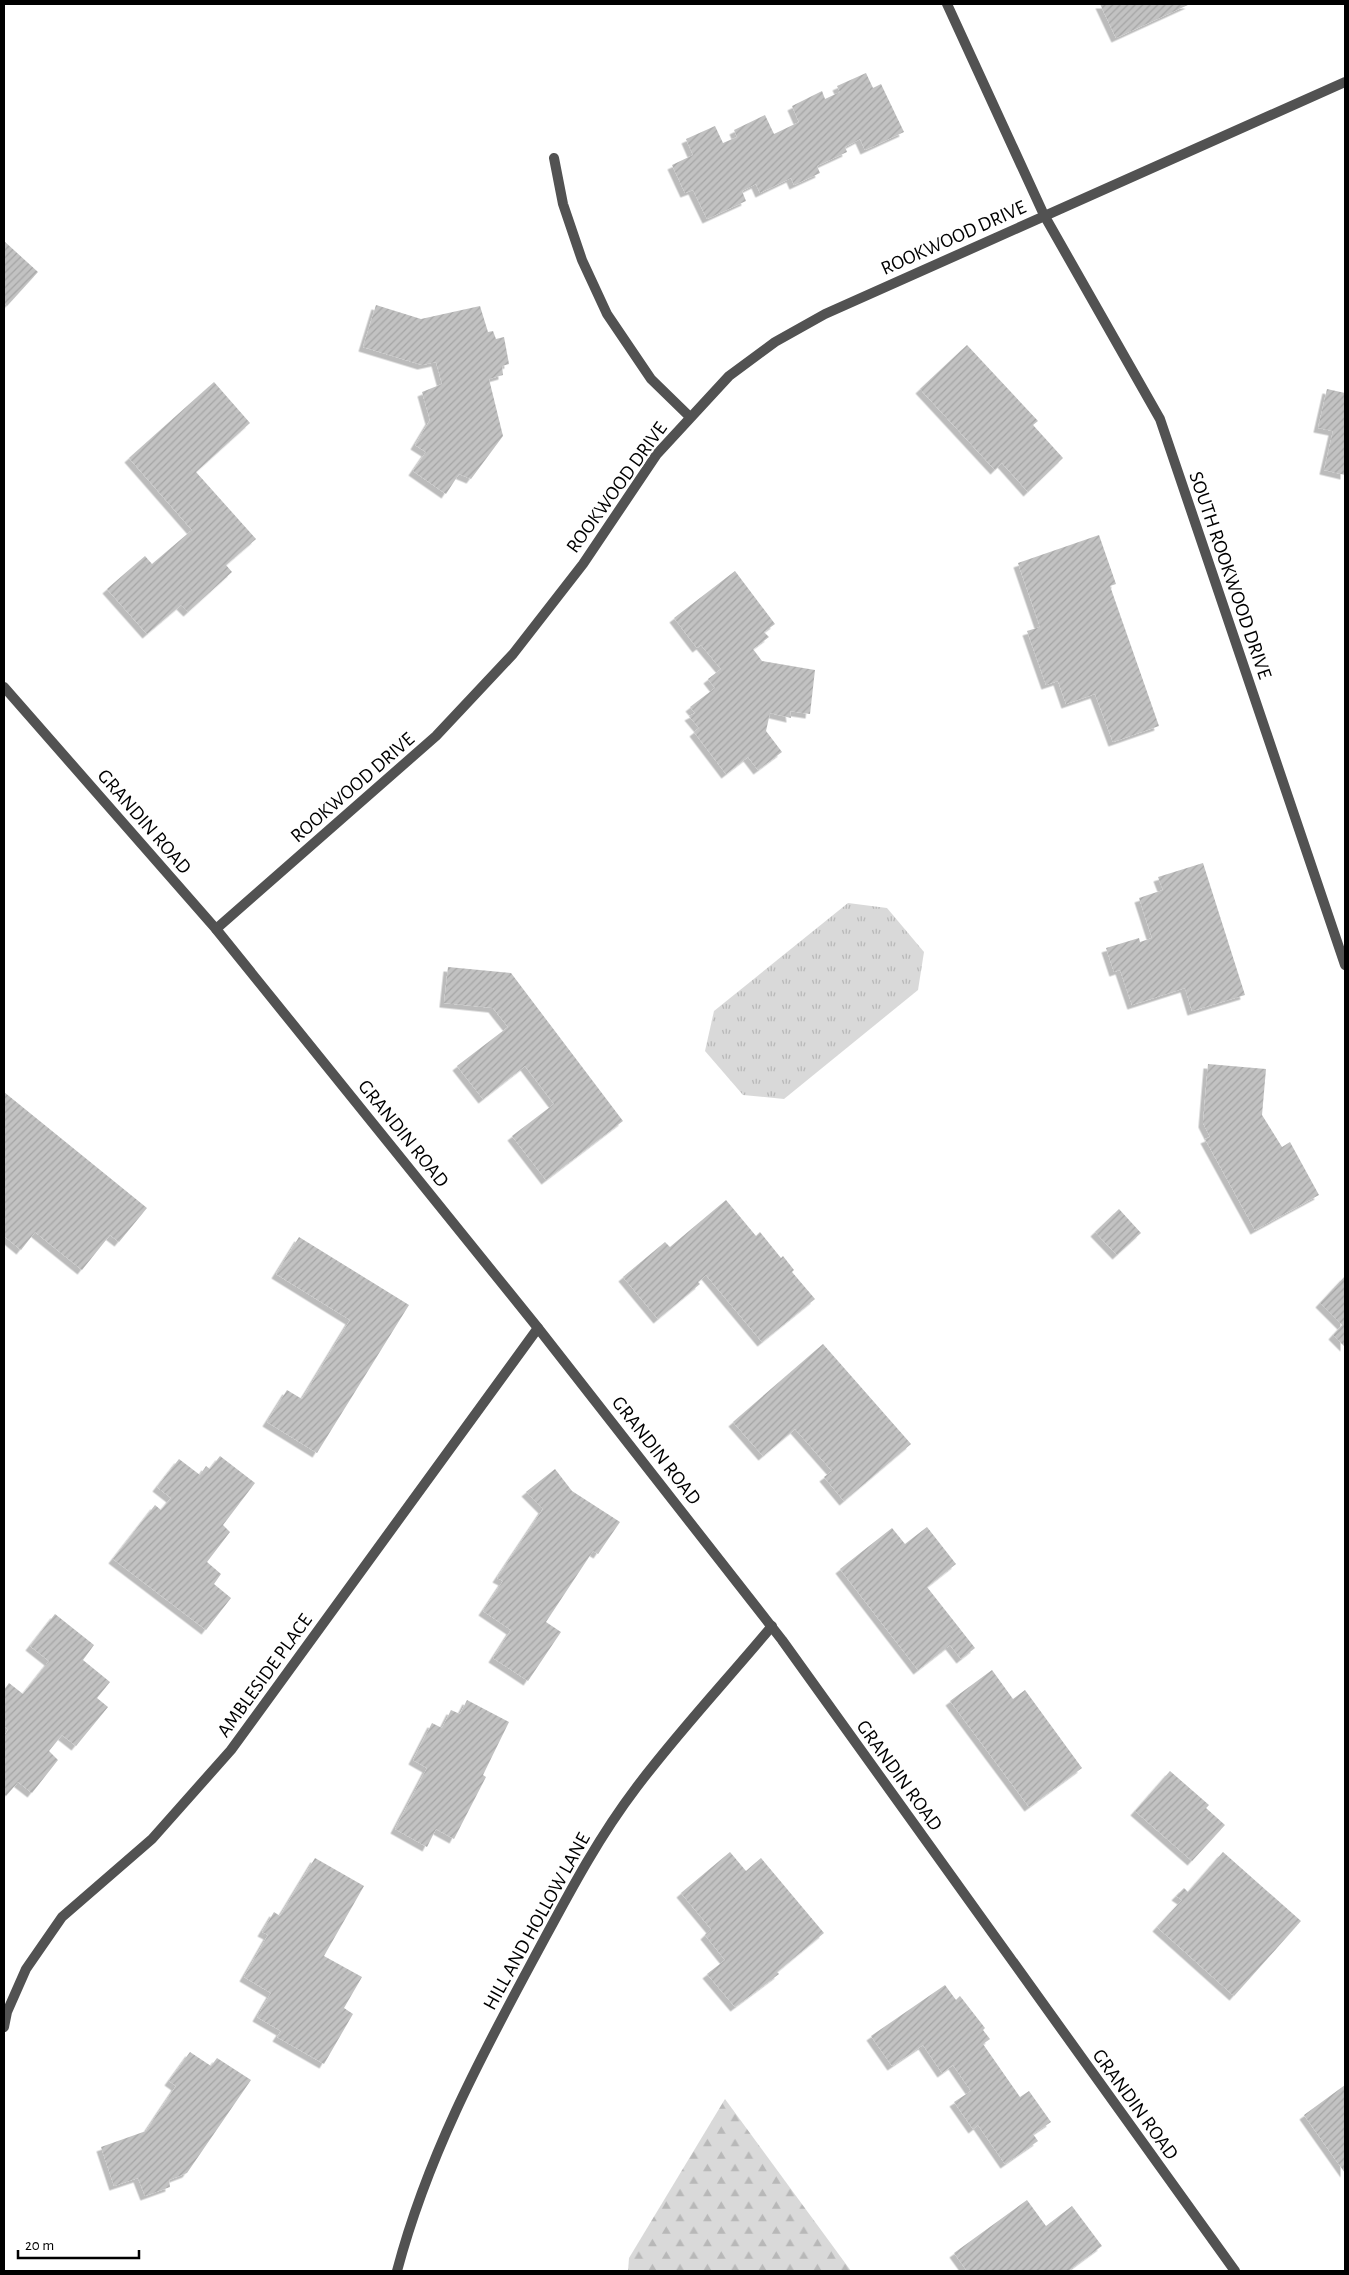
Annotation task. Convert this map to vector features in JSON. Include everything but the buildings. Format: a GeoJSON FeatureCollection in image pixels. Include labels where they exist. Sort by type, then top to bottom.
{"type":"FeatureCollection","features":[{"type":"Feature","properties":{"kind":"street","name":"SOUTH ROOKWOOD DRIVE"},"geometry":{"type":"LineString","coordinates":[[947,4],[1044,215],[1160,419],[1345,965]]}},
{"type":"Feature","properties":{"kind":"street","name":"ROOKWOOD DRIVE"},"geometry":{"type":"LineString","coordinates":[[216,929],[436,736],[513,654],[583,564],[657,454],[729,376],[774,342],[825,314],[1345,82]]}},
{"type":"Feature","properties":{"kind":"street"},"geometry":{"type":"LineString","coordinates":[[554,158],[564,204],[582,260],[607,314],[650,380],[690,417]]}},
{"type":"Feature","properties":{"kind":"street","name":"GRANDIN ROAD"},"geometry":{"type":"LineString","coordinates":[[4,687],[216,929],[538,1328],[772,1626],[1235,2271]]}},
{"type":"Feature","properties":{"kind":"street","name":"AMBLESIDE PLACE"},"geometry":{"type":"LineString","coordinates":[[4,2027],[7,2012],[26,1969],[62,1917],[152,1839],[231,1750],[538,1328]]}},
{"type":"Feature","properties":{"kind":"street","name":"HILL AND HOLLOW LANE"},"geometry":{"type":"LineString","coordinates":[[397,2271],[408,2230],[440,2143],[480,2059],[591,1854],[636,1788],[772,1626]]}},
{"type":"Feature","properties":{"kind":"green space"},"geometry":{"type":"Polygon","coordinates":[[[848,903],[887,908],[924,952],[918,990],[784,1099],[743,1095],[705,1051],[714,1011],[848,903]]]}},
{"type":"Feature","properties":{"kind":"green space"},"geometry":{"type":"Polygon","coordinates":[[[725,2099],[851,2271],[628,2271],[629,2258],[725,2099]]]}}]}
